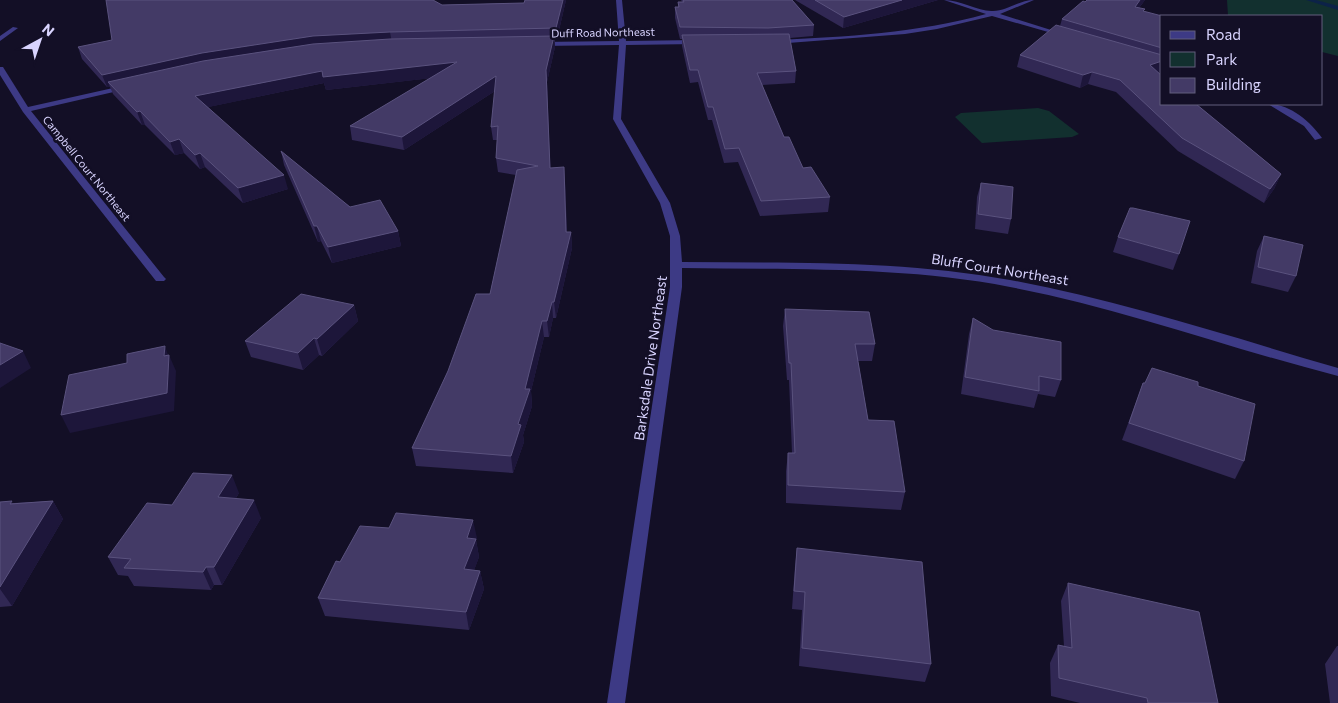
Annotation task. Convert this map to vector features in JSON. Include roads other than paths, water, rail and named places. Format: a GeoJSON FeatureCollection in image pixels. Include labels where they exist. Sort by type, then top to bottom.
{"type":"FeatureCollection","features":[{"type":"Feature","properties":{"kind":"street","name":"Barksdale Drive Northeast"},"geometry":{"type":"LineString","coordinates":[[616,703],[676,287],[677,265],[675,236],[665,203],[617,119],[623,42],[619,0]]}},
{"type":"Feature","properties":{"kind":"street"},"geometry":{"type":"LineString","coordinates":[[947,0],[1070,37]]}},
{"type":"Feature","properties":{"kind":"street"},"geometry":{"type":"LineString","coordinates":[[763,42],[840,39],[895,34],[939,27],[993,14],[1031,0]]}},
{"type":"Feature","properties":{"kind":"street"},"geometry":{"type":"LineString","coordinates":[[0,39],[15,28]]}},
{"type":"Feature","properties":{"kind":"street","name":"Duff Road Northeast"},"geometry":{"type":"LineString","coordinates":[[535,44],[706,42]]}},
{"type":"Feature","properties":{"kind":"street","name":"Campbell Court Northeast"},"geometry":{"type":"LineString","coordinates":[[0,69],[26,110],[160,279]]}},
{"type":"Feature","properties":{"kind":"street"},"geometry":{"type":"LineString","coordinates":[[26,110],[136,84]]}},
{"type":"Feature","properties":{"kind":"street"},"geometry":{"type":"LineString","coordinates":[[1274,105],[1307,124],[1318,138]]}},
{"type":"Feature","properties":{"kind":"street","name":"Bluff Court Northeast"},"geometry":{"type":"LineString","coordinates":[[677,265],[879,268],[945,274],[1009,283],[1079,298],[1338,372]]}},
{"type":"Feature","properties":{"kind":"waterway"},"geometry":{"type":"LineString","coordinates":[[1309,0],[1338,8]]}}]}
